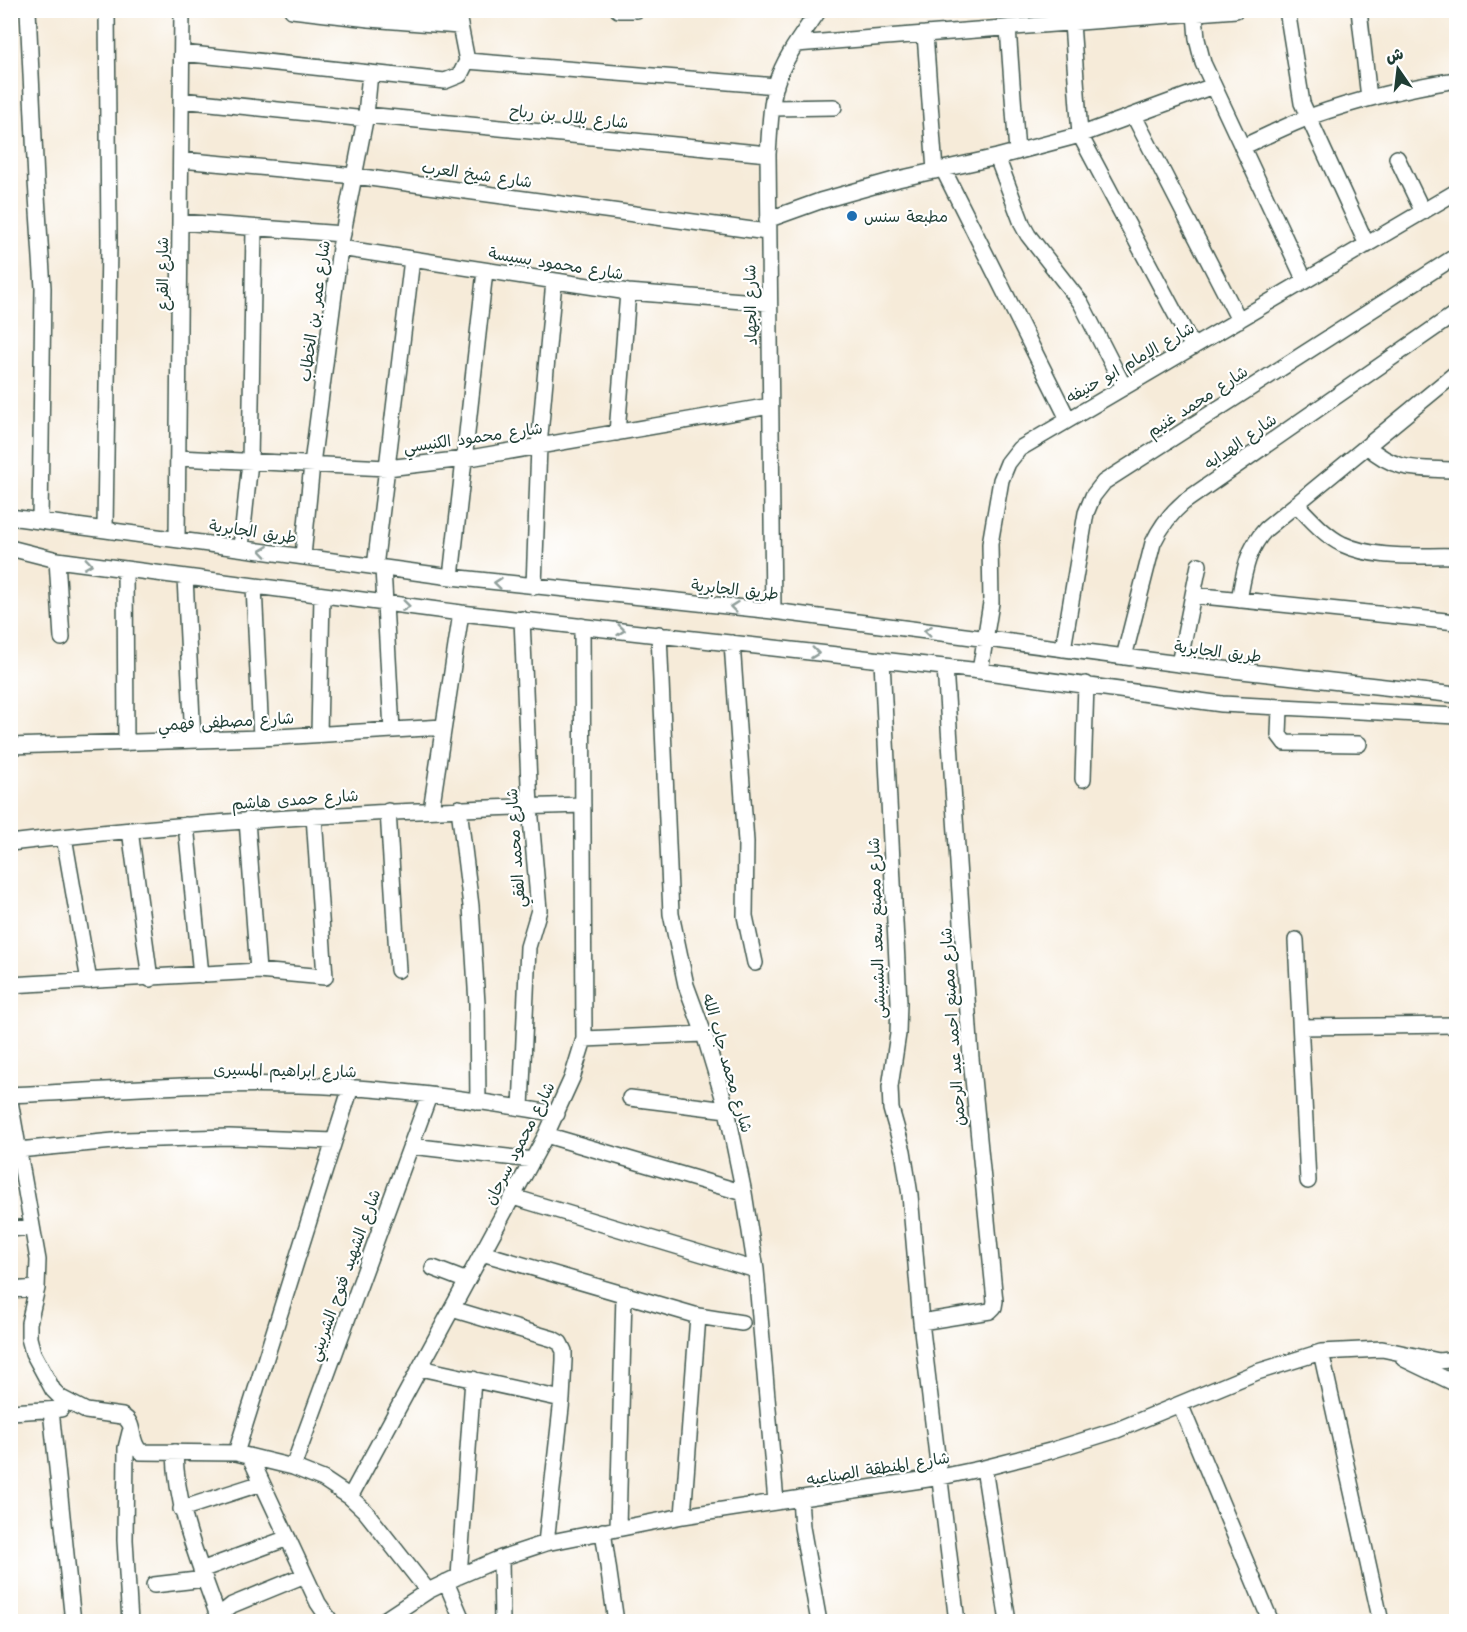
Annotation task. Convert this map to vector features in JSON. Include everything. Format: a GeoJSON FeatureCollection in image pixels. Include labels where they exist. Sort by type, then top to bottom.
{"type":"FeatureCollection","features":[{"type":"Feature","properties":{"kind":"street"},"geometry":{"type":"LineString","coordinates":[[28,10],[35,171],[44,288],[40,521]]}},
{"type":"Feature","properties":{"kind":"street"},"geometry":{"type":"LineString","coordinates":[[105,529],[109,242],[107,10]]}},
{"type":"Feature","properties":{"kind":"street","name":"شارع القرع"},"geometry":{"type":"LineString","coordinates":[[177,538],[182,10]]}},
{"type":"Feature","properties":{"kind":"street"},"geometry":{"type":"LineString","coordinates":[[182,53],[445,81],[460,75],[467,61],[458,18],[369,19],[292,10]]}},
{"type":"Feature","properties":{"kind":"street"},"geometry":{"type":"LineString","coordinates":[[618,10],[637,10]]}},
{"type":"Feature","properties":{"kind":"street"},"geometry":{"type":"LineString","coordinates":[[797,10],[818,11]]}},
{"type":"Feature","properties":{"kind":"street"},"geometry":{"type":"LineString","coordinates":[[796,44],[1236,10]]}},
{"type":"Feature","properties":{"kind":"street"},"geometry":{"type":"LineString","coordinates":[[1287,10],[1298,88],[1307,118],[1367,244]]}},
{"type":"Feature","properties":{"kind":"street"},"geometry":{"type":"LineString","coordinates":[[1359,10],[1368,98]]}},
{"type":"Feature","properties":{"kind":"street","name":"شارع الجهاد"},"geometry":{"type":"LineString","coordinates":[[773,611],[768,154],[776,86],[783,66],[818,11]]}},
{"type":"Feature","properties":{"kind":"street"},"geometry":{"type":"LineString","coordinates":[[1195,14],[1197,39],[1203,63],[1305,281]]}},
{"type":"Feature","properties":{"kind":"street"},"geometry":{"type":"LineString","coordinates":[[1072,23],[1080,135],[1192,347]]}},
{"type":"Feature","properties":{"kind":"street"},"geometry":{"type":"LineString","coordinates":[[1008,28],[1017,152]]}},
{"type":"Feature","properties":{"kind":"street"},"geometry":{"type":"LineString","coordinates":[[926,34],[939,170],[1068,419]]}},
{"type":"Feature","properties":{"kind":"street"},"geometry":{"type":"LineString","coordinates":[[467,61],[776,86]]}},
{"type":"Feature","properties":{"kind":"street","name":"شارع عمر بن الخطاب"},"geometry":{"type":"LineString","coordinates":[[303,556],[312,464],[342,241],[366,117],[370,73]]}},
{"type":"Feature","properties":{"kind":"street"},"geometry":{"type":"LineString","coordinates":[[1242,147],[1307,118],[1368,98],[1456,80]]}},
{"type":"Feature","properties":{"kind":"street"},"geometry":{"type":"LineString","coordinates":[[767,226],[856,190],[1080,135],[1213,87]]}},
{"type":"Feature","properties":{"kind":"street","name":"شارع بلال بن رباح"},"geometry":{"type":"LineString","coordinates":[[181,100],[768,154]]}},
{"type":"Feature","properties":{"kind":"street"},"geometry":{"type":"LineString","coordinates":[[773,108],[834,107]]}},
{"type":"Feature","properties":{"kind":"street"},"geometry":{"type":"LineString","coordinates":[[1134,116],[1239,320]]}},
{"type":"Feature","properties":{"kind":"street"},"geometry":{"type":"LineString","coordinates":[[997,157],[1023,226],[1081,303],[1124,387]]}},
{"type":"Feature","properties":{"kind":"street"},"geometry":{"type":"LineString","coordinates":[[1397,158],[1423,212]]}},
{"type":"Feature","properties":{"kind":"street","name":"شارع شيخ العرب"},"geometry":{"type":"LineString","coordinates":[[181,160],[354,176],[767,226]]}},
{"type":"Feature","properties":{"kind":"street","name":"شارع الإمام ابو حنيفه"},"geometry":{"type":"LineString","coordinates":[[980,671],[991,603],[990,544],[1001,480],[1008,463],[1019,449],[1456,192]]}},
{"type":"Feature","properties":{"kind":"street","name":"شارع محمود بسيسة"},"geometry":{"type":"LineString","coordinates":[[180,222],[342,241],[412,259],[628,292],[768,303]]}},
{"type":"Feature","properties":{"kind":"street"},"geometry":{"type":"LineString","coordinates":[[241,547],[250,462],[254,229]]}},
{"type":"Feature","properties":{"kind":"street","name":"شارع محمد غنيم"},"geometry":{"type":"LineString","coordinates":[[1063,649],[1086,513],[1093,496],[1104,482],[1456,256]]}},
{"type":"Feature","properties":{"kind":"street"},"geometry":{"type":"LineString","coordinates":[[392,730],[384,603],[379,567],[387,468],[412,259]]}},
{"type":"Feature","properties":{"kind":"street"},"geometry":{"type":"LineString","coordinates":[[451,578],[485,271]]}},
{"type":"Feature","properties":{"kind":"street"},"geometry":{"type":"LineString","coordinates":[[534,587],[539,446],[554,281]]}},
{"type":"Feature","properties":{"kind":"street"},"geometry":{"type":"LineString","coordinates":[[617,433],[628,292]]}},
{"type":"Feature","properties":{"kind":"street","name":"شارع الهدايه"},"geometry":{"type":"LineString","coordinates":[[1124,657],[1153,543],[1160,527],[1171,513],[1456,314]]}},
{"type":"Feature","properties":{"kind":"street"},"geometry":{"type":"LineString","coordinates":[[1239,600],[1246,562],[1257,538],[1456,373]]}},
{"type":"Feature","properties":{"kind":"street","name":"شارع محمود الكنيسي"},"geometry":{"type":"LineString","coordinates":[[178,458],[387,468],[464,459],[770,406]]}},
{"type":"Feature","properties":{"kind":"street"},"geometry":{"type":"LineString","coordinates":[[1367,446],[1378,457],[1392,464],[1407,468],[1456,470]]}},
{"type":"Feature","properties":{"kind":"street"},"geometry":{"type":"LineString","coordinates":[[1296,504],[1320,529],[1341,543],[1364,552],[1456,556]]}},
{"type":"Feature","properties":{"kind":"street","name":"طريق الجابرية"},"geometry":{"type":"LineString","coordinates":[[10,517],[177,538],[451,578],[773,611],[1308,680],[1456,695]]}},
{"type":"Feature","properties":{"kind":"street"},"geometry":{"type":"LineString","coordinates":[[10,548],[57,560],[461,613],[980,671],[1222,704],[1456,716]]}},
{"type":"Feature","properties":{"kind":"street"},"geometry":{"type":"LineString","coordinates":[[57,560],[62,638]]}},
{"type":"Feature","properties":{"kind":"street"},"geometry":{"type":"LineString","coordinates":[[1179,664],[1199,565]]}},
{"type":"Feature","properties":{"kind":"street"},"geometry":{"type":"LineString","coordinates":[[125,569],[126,743]]}},
{"type":"Feature","properties":{"kind":"street"},"geometry":{"type":"LineString","coordinates":[[185,577],[194,740]]}},
{"type":"Feature","properties":{"kind":"street"},"geometry":{"type":"LineString","coordinates":[[254,586],[261,738]]}},
{"type":"Feature","properties":{"kind":"street"},"geometry":{"type":"LineString","coordinates":[[319,734],[322,595]]}},
{"type":"Feature","properties":{"kind":"street"},"geometry":{"type":"LineString","coordinates":[[1193,595],[1456,622]]}},
{"type":"Feature","properties":{"kind":"street"},"geometry":{"type":"LineString","coordinates":[[430,810],[461,613]]}},
{"type":"Feature","properties":{"kind":"street","name":"شارع محمد الفقي"},"geometry":{"type":"LineString","coordinates":[[521,1108],[528,947],[539,910],[530,807],[522,619]]}},
{"type":"Feature","properties":{"kind":"street","name":"شارع محمود سرحان"},"geometry":{"type":"LineString","coordinates":[[350,1497],[557,1114],[572,1078],[584,1039],[582,626]]}},
{"type":"Feature","properties":{"kind":"street","name":"شارع محمد جاب الله"},"geometry":{"type":"LineString","coordinates":[[659,634],[672,914],[686,985],[704,1034],[727,1110],[744,1193],[756,1270],[776,1502]]}},
{"type":"Feature","properties":{"kind":"street"},"geometry":{"type":"LineString","coordinates":[[732,643],[746,842],[745,916],[755,963]]}},
{"type":"Feature","properties":{"kind":"street","name":"شارع مصنع سعد البشبيشى"},"geometry":{"type":"LineString","coordinates":[[882,661],[899,1002],[898,1034],[890,1087],[891,1109],[903,1152],[910,1195],[921,1322],[957,1622]]}},
{"type":"Feature","properties":{"kind":"street","name":"شارع مصنع احمد عبد الرحمن"},"geometry":{"type":"LineString","coordinates":[[921,1322],[990,1311],[995,1301],[971,1058],[945,667]]}},
{"type":"Feature","properties":{"kind":"street"},"geometry":{"type":"LineString","coordinates":[[1083,779],[1086,684]]}},
{"type":"Feature","properties":{"kind":"street"},"geometry":{"type":"LineString","coordinates":[[1280,708],[1279,735],[1285,743],[1359,744]]}},
{"type":"Feature","properties":{"kind":"street","name":"شارع مصطفى فهمي"},"geometry":{"type":"LineString","coordinates":[[10,746],[261,738],[443,727]]}},
{"type":"Feature","properties":{"kind":"street","name":"شارع حمدى هاشم"},"geometry":{"type":"LineString","coordinates":[[10,843],[247,820],[388,811],[583,805]]}},
{"type":"Feature","properties":{"kind":"street"},"geometry":{"type":"LineString","coordinates":[[459,808],[471,906],[477,993],[478,1102]]}},
{"type":"Feature","properties":{"kind":"street"},"geometry":{"type":"LineString","coordinates":[[388,811],[398,970]]}},
{"type":"Feature","properties":{"kind":"street"},"geometry":{"type":"LineString","coordinates":[[10,985],[150,979],[258,971],[325,977],[314,816]]}},
{"type":"Feature","properties":{"kind":"street"},"geometry":{"type":"LineString","coordinates":[[247,820],[258,971]]}},
{"type":"Feature","properties":{"kind":"street"},"geometry":{"type":"LineString","coordinates":[[186,825],[201,975]]}},
{"type":"Feature","properties":{"kind":"street"},"geometry":{"type":"LineString","coordinates":[[130,830],[150,979]]}},
{"type":"Feature","properties":{"kind":"street"},"geometry":{"type":"LineString","coordinates":[[64,837],[88,981]]}},
{"type":"Feature","properties":{"kind":"street"},"geometry":{"type":"LineString","coordinates":[[1296,940],[1308,1181]]}},
{"type":"Feature","properties":{"kind":"street"},"geometry":{"type":"LineString","coordinates":[[1300,1027],[1456,1025]]}},
{"type":"Feature","properties":{"kind":"street"},"geometry":{"type":"LineString","coordinates":[[584,1039],[704,1034]]}},
{"type":"Feature","properties":{"kind":"street","name":"شارع ابراهيم المسيرى"},"geometry":{"type":"LineString","coordinates":[[10,1095],[245,1084],[351,1087],[557,1114]]}},
{"type":"Feature","properties":{"kind":"street"},"geometry":{"type":"LineString","coordinates":[[243,1455],[351,1087]]}},
{"type":"Feature","properties":{"kind":"street","name":"شارع الشهيد فتوح الشربيني"},"geometry":{"type":"LineString","coordinates":[[292,1467],[429,1096]]}},
{"type":"Feature","properties":{"kind":"street"},"geometry":{"type":"LineString","coordinates":[[630,1098],[727,1110]]}},
{"type":"Feature","properties":{"kind":"street"},"geometry":{"type":"LineString","coordinates":[[10,1101],[16,1148],[38,1260],[38,1288],[29,1323],[29,1338],[33,1353],[53,1390],[61,1398],[86,1411],[128,1418],[136,1448],[141,1452],[243,1455],[292,1467],[323,1479],[350,1497],[365,1511],[428,1591]]}},
{"type":"Feature","properties":{"kind":"street"},"geometry":{"type":"LineString","coordinates":[[546,1135],[744,1193]]}},
{"type":"Feature","properties":{"kind":"street"},"geometry":{"type":"LineString","coordinates":[[16,1148],[124,1140],[229,1137],[334,1141]]}},
{"type":"Feature","properties":{"kind":"street"},"geometry":{"type":"LineString","coordinates":[[411,1146],[532,1160]]}},
{"type":"Feature","properties":{"kind":"street"},"geometry":{"type":"LineString","coordinates":[[513,1197],[756,1270]]}},
{"type":"Feature","properties":{"kind":"street"},"geometry":{"type":"LineString","coordinates":[[10,1229],[31,1227]]}},
{"type":"Feature","properties":{"kind":"street"},"geometry":{"type":"LineString","coordinates":[[482,1253],[698,1316],[742,1323]]}},
{"type":"Feature","properties":{"kind":"street"},"geometry":{"type":"LineString","coordinates":[[433,1268],[467,1281]]}},
{"type":"Feature","properties":{"kind":"street"},"geometry":{"type":"LineString","coordinates":[[10,1290],[38,1288]]}},
{"type":"Feature","properties":{"kind":"street"},"geometry":{"type":"LineString","coordinates":[[616,1622],[611,1529],[624,1294]]}},
{"type":"Feature","properties":{"kind":"street"},"geometry":{"type":"LineString","coordinates":[[452,1309],[553,1339],[560,1343],[564,1352],[562,1398],[546,1543]]}},
{"type":"Feature","properties":{"kind":"street"},"geometry":{"type":"LineString","coordinates":[[683,1516],[698,1316]]}},
{"type":"Feature","properties":{"kind":"street","name":"شارع المنطقة الصناعيه"},"geometry":{"type":"LineString","coordinates":[[1382,1349],[1456,1384]]}},
{"type":"Feature","properties":{"kind":"street","name":"شارع المنطقة الصناعيه"},"geometry":{"type":"LineString","coordinates":[[381,1622],[428,1591],[452,1579],[501,1558],[546,1543],[683,1516],[941,1478],[984,1468],[1117,1430],[1257,1372],[1320,1352],[1382,1349],[1439,1361],[1456,1359]]}},
{"type":"Feature","properties":{"kind":"street"},"geometry":{"type":"LineString","coordinates":[[1320,1352],[1381,1622]]}},
{"type":"Feature","properties":{"kind":"street"},"geometry":{"type":"LineString","coordinates":[[420,1368],[562,1398]]}},
{"type":"Feature","properties":{"kind":"street"},"geometry":{"type":"LineString","coordinates":[[463,1622],[452,1579],[473,1379]]}},
{"type":"Feature","properties":{"kind":"street"},"geometry":{"type":"LineString","coordinates":[[1180,1404],[1271,1622]]}},
{"type":"Feature","properties":{"kind":"street"},"geometry":{"type":"LineString","coordinates":[[10,1412],[76,1407]]}},
{"type":"Feature","properties":{"kind":"street"},"geometry":{"type":"LineString","coordinates":[[51,1410],[73,1622]]}},
{"type":"Feature","properties":{"kind":"street"},"geometry":{"type":"LineString","coordinates":[[130,1622],[125,1540],[126,1448],[131,1426]]}},
{"type":"Feature","properties":{"kind":"street"},"geometry":{"type":"LineString","coordinates":[[175,1452],[181,1509],[218,1620]]}},
{"type":"Feature","properties":{"kind":"street"},"geometry":{"type":"LineString","coordinates":[[243,1455],[262,1483],[318,1603],[331,1622]]}},
{"type":"Feature","properties":{"kind":"street"},"geometry":{"type":"LineString","coordinates":[[984,1468],[1008,1622]]}},
{"type":"Feature","properties":{"kind":"street"},"geometry":{"type":"LineString","coordinates":[[181,1509],[262,1483]]}},
{"type":"Feature","properties":{"kind":"street"},"geometry":{"type":"LineString","coordinates":[[800,1498],[802,1527],[819,1622]]}},
{"type":"Feature","properties":{"kind":"street"},"geometry":{"type":"LineString","coordinates":[[154,1585],[203,1574],[288,1538]]}},
{"type":"Feature","properties":{"kind":"street"},"geometry":{"type":"LineString","coordinates":[[501,1558],[502,1622]]}},
{"type":"Feature","properties":{"kind":"street"},"geometry":{"type":"LineString","coordinates":[[218,1620],[226,1608],[305,1575]]}},
{"type":"Feature","properties":{"kind":"place","name":"مطبعة سنس"},"geometry":{"type":"Point","coordinates":[852,216]}}]}
